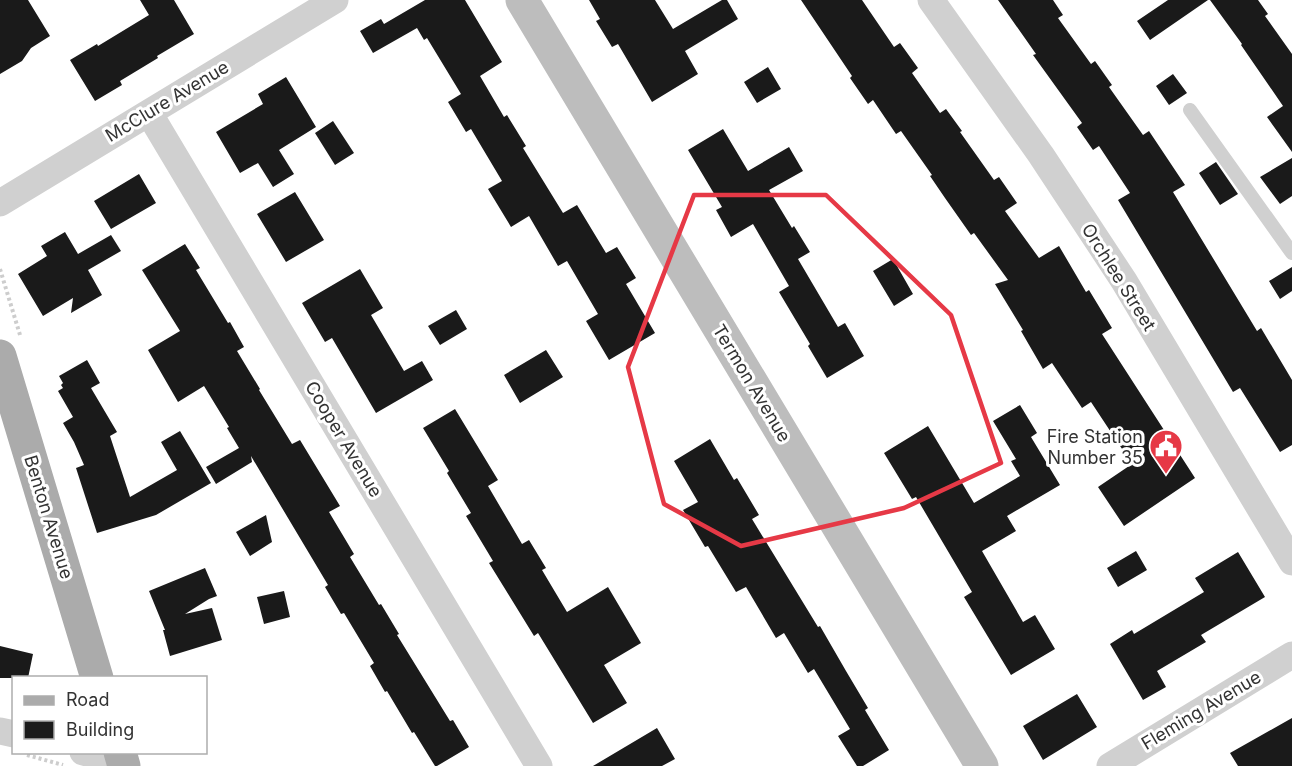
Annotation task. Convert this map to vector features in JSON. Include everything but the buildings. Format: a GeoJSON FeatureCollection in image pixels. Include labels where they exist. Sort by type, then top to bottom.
{"type":"FeatureCollection","features":[{"type":"Feature","properties":{"kind":"main road","name":"Benton Avenue"},"geometry":{"type":"LineString","coordinates":[[0,356],[96,676]]}},
{"type":"Feature","properties":{"kind":"street","name":"McClure Avenue"},"geometry":{"type":"LineString","coordinates":[[0,203],[335,0]]}},
{"type":"Feature","properties":{"kind":"street","name":"Termon Avenue"},"geometry":{"type":"LineString","coordinates":[[522,0],[982,766]]}},
{"type":"Feature","properties":{"kind":"street","name":"Orchlee Street"},"geometry":{"type":"LineString","coordinates":[[932,0],[1041,155],[1124,281],[1292,562]]}},
{"type":"Feature","properties":{"kind":"street","name":"Cooper Avenue"},"geometry":{"type":"LineString","coordinates":[[149,113],[539,766]]}},
{"type":"Feature","properties":{"kind":"street","name":"Fleming Avenue"},"geometry":{"type":"LineString","coordinates":[[1110,766],[1292,655]]}},
{"type":"Feature","properties":{"kind":"lane"},"geometry":{"type":"LineString","coordinates":[[1190,110],[1292,253]]}},
{"type":"Feature","properties":{"kind":"path"},"geometry":{"type":"LineString","coordinates":[[40,754],[67,766]]}},
{"type":"Feature","properties":{"kind":"highlighted area"},"geometry":{"type":"Polygon","coordinates":[[[694,195],[826,195],[951,315],[1001,463],[904,508],[741,546],[664,504],[628,367],[694,195]]]}},
{"type":"Feature","properties":{"kind":"place","name":"Fire Station Number 35"},"geometry":{"type":"Point","coordinates":[1166,475]}}]}
